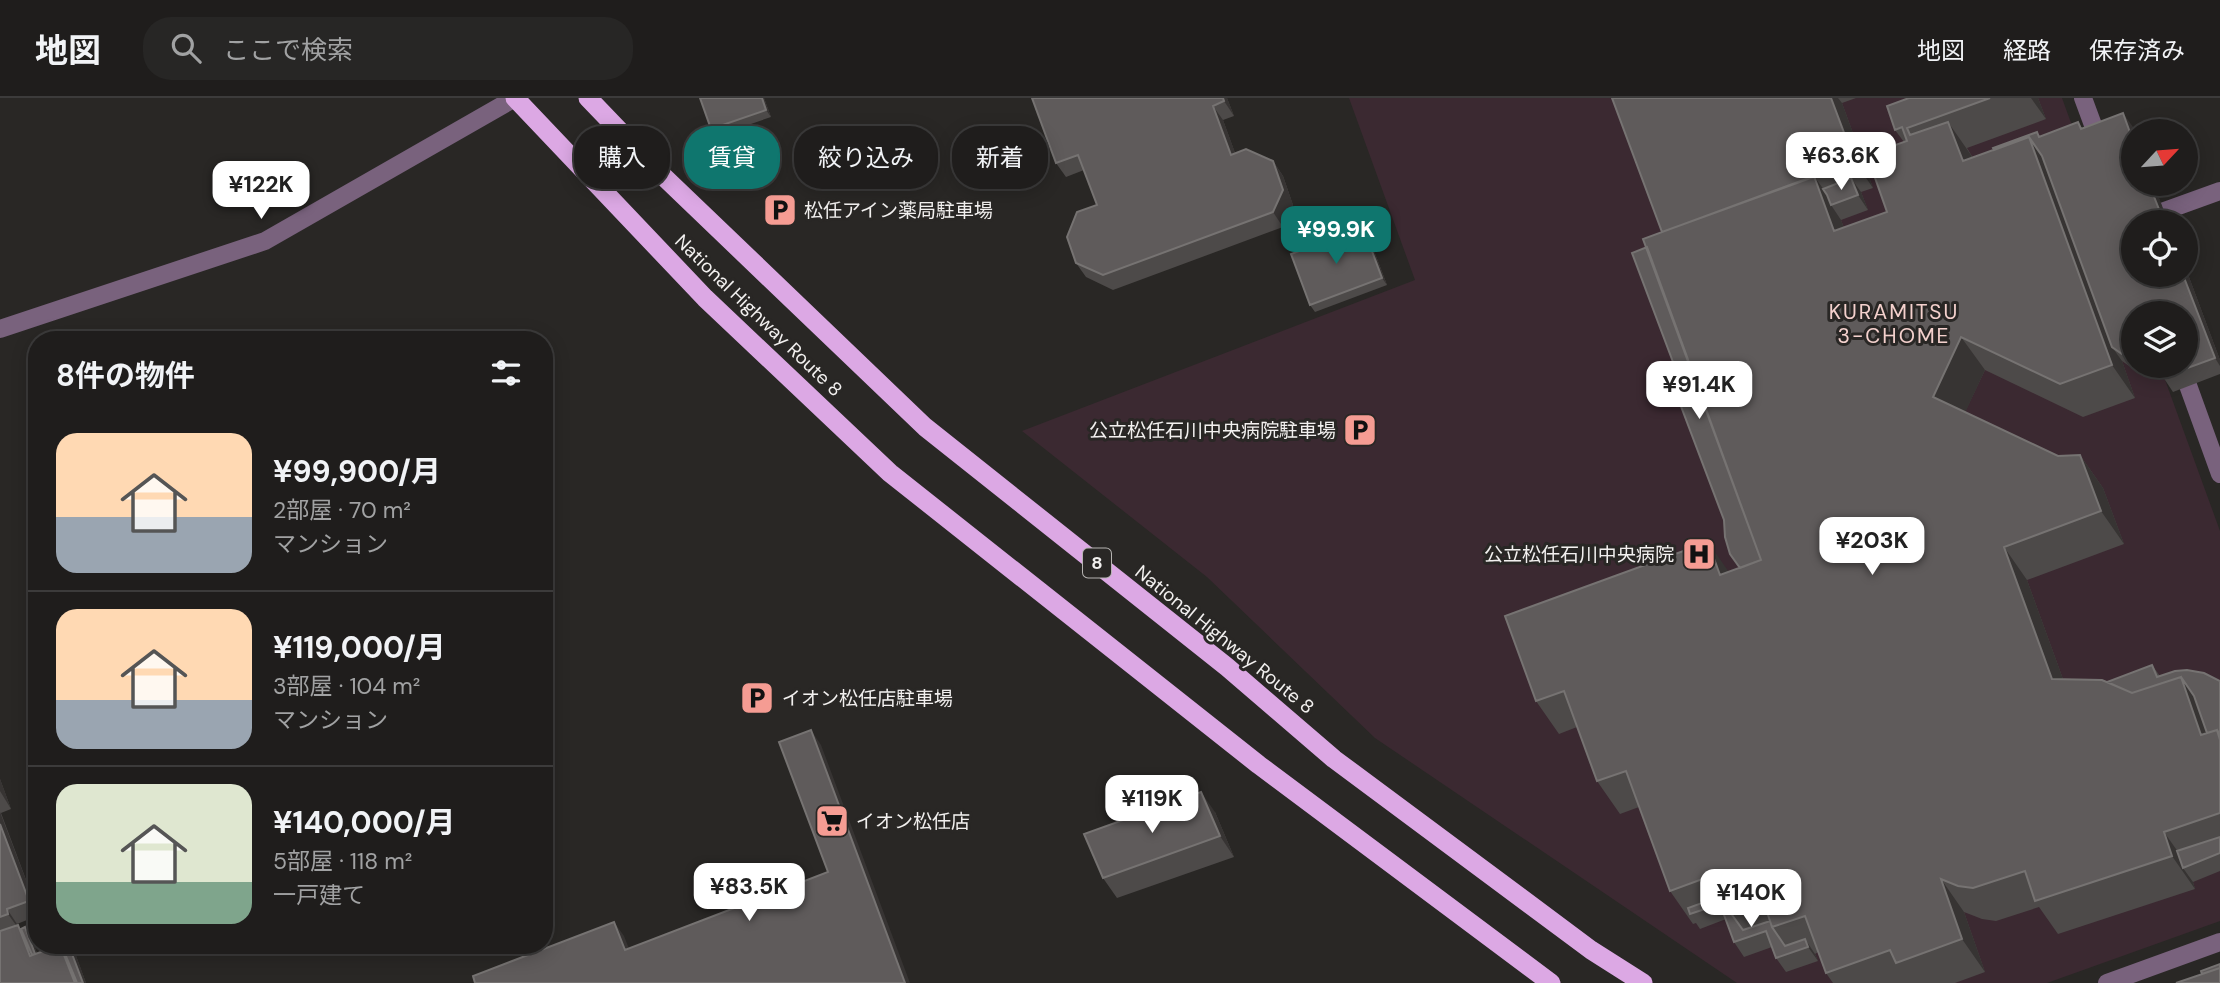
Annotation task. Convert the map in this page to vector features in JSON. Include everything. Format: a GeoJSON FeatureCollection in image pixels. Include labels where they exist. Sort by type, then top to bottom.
{"type":"FeatureCollection","features":[{"type":"Feature","properties":{"kind":"highway","name":"National Highway Route 8"},"geometry":{"type":"LineString","coordinates":[[515,98],[705,298],[890,473],[1259,765],[1551,983]]}},
{"type":"Feature","properties":{"kind":"highway","name":"National Highway Route 8"},"geometry":{"type":"LineString","coordinates":[[588,98],[662,175],[925,427],[1227,667],[1334,760],[1591,950],[1643,983]]}},
{"type":"Feature","properties":{"kind":"street"},"geometry":{"type":"LineString","coordinates":[[0,329],[265,241],[515,98]]}},
{"type":"Feature","properties":{"kind":"street"},"geometry":{"type":"LineString","coordinates":[[2083,98],[2106,161]]}},
{"type":"Feature","properties":{"kind":"street"},"geometry":{"type":"LineString","coordinates":[[2167,210],[2220,191]]}},
{"type":"Feature","properties":{"kind":"street"},"geometry":{"type":"LineString","coordinates":[[2186,378],[2214,439],[2220,474]]}},
{"type":"Feature","properties":{"kind":"street"},"geometry":{"type":"LineString","coordinates":[[2106,983],[2220,942]]}},
{"type":"Feature","properties":{"kind":"shaded area","name":"公立松任石川中央病院"},"geometry":{"type":"Polygon","coordinates":[[[1349,98],[2062,98],[2121,261],[2121,287],[2131,287],[2136,301],[2121,301],[2121,378],[2164,378],[2220,531],[2220,921],[2047,983],[1737,983],[1375,738],[1207,577],[1022,431],[1415,280],[1349,98]]]}},
{"type":"Feature","properties":{"kind":"building"},"geometry":{"type":"Polygon","coordinates":[[[700,98],[762,98],[766,110],[720,126],[710,126],[700,98]]]}},
{"type":"Feature","properties":{"kind":"building"},"geometry":{"type":"Polygon","coordinates":[[[1032,98],[1223,98],[1224,101],[1213,106],[1231,155],[1246,149],[1273,161],[1283,190],[1273,212],[1103,275],[1076,263],[1067,237],[1077,212],[1097,205],[1078,155],[1056,163],[1048,141],[1048,126],[1042,126],[1032,98]]]}},
{"type":"Feature","properties":{"kind":"building"},"geometry":{"type":"Polygon","coordinates":[[[1612,98],[1831,98],[1855,162],[1662,232],[1612,98]]]}},
{"type":"Feature","properties":{"kind":"building","name":"公立松任石川中央病院"},"geometry":{"type":"Polygon","coordinates":[[[1909,98],[1990,98],[1907,128],[1910,135],[1948,122],[1963,161],[2029,137],[2112,365],[2060,384],[1961,337],[1933,397],[2058,456],[2080,455],[2101,511],[2004,547],[2052,679],[2102,680],[2132,693],[2181,677],[2201,735],[2217,730],[2220,740],[2220,813],[2164,832],[2172,856],[2035,901],[2025,871],[1973,888],[1958,886],[1941,879],[1962,939],[1896,963],[1890,950],[1826,973],[1805,916],[1772,927],[1763,900],[1730,912],[1716,874],[1670,891],[1626,771],[1597,781],[1564,691],[1536,701],[1505,616],[1708,542],[1720,575],[1761,560],[1643,239],[1814,176],[1834,231],[1887,212],[1867,155],[1907,141],[1902,127],[1895,130],[1887,106],[1909,98]]]}},
{"type":"Feature","properties":{"kind":"building"},"geometry":{"type":"Polygon","coordinates":[[[2123,113],[2125,119],[2121,119],[2121,196],[2154,196],[2159,210],[2121,210],[2121,287],[2188,287],[2193,301],[2121,301],[2121,353],[2112,347],[2042,156],[2029,137],[1994,150],[1993,148],[2037,132],[2039,137],[2078,122],[2081,129],[2123,113]]]}},
{"type":"Feature","properties":{"kind":"building"},"geometry":{"type":"Polygon","coordinates":[[[1851,178],[1858,195],[1831,205],[1823,189],[1851,178]]]}},
{"type":"Feature","properties":{"kind":"building"},"geometry":{"type":"Polygon","coordinates":[[[1363,227],[1382,278],[1310,305],[1291,254],[1363,227]]]}},
{"type":"Feature","properties":{"kind":"building"},"geometry":{"type":"Polygon","coordinates":[[[1647,247],[1761,560],[1740,568],[1730,554],[1724,520],[1668,372],[1676,370],[1632,253],[1647,247]]]}},
{"type":"Feature","properties":{"kind":"building"},"geometry":{"type":"Polygon","coordinates":[[[2198,314],[2215,358],[2198,364],[2198,314]]]}},
{"type":"Feature","properties":{"kind":"building"},"geometry":{"type":"Polygon","coordinates":[[[2152,665],[2157,677],[2187,670],[2204,673],[2220,681],[2220,735],[2217,730],[2207,733],[2194,696],[2181,677],[2132,693],[2107,682],[2152,665]]]}},
{"type":"Feature","properties":{"kind":"building","name":"イオン松任店"},"geometry":{"type":"Polygon","coordinates":[[[811,730],[905,983],[475,983],[473,976],[530,954],[553,954],[553,945],[614,922],[625,950],[828,872],[779,742],[811,730]]]}},
{"type":"Feature","properties":{"kind":"building"},"geometry":{"type":"Polygon","coordinates":[[[1201,792],[1220,836],[1103,878],[1084,834],[1201,792]]]}},
{"type":"Feature","properties":{"kind":"building"},"geometry":{"type":"Polygon","coordinates":[[[0,824],[28,901],[7,909],[8,914],[0,917],[0,824]]]}},
{"type":"Feature","properties":{"kind":"building"},"geometry":{"type":"Polygon","coordinates":[[[2220,837],[2220,853],[2183,868],[2177,851],[2220,837]]]}},
{"type":"Feature","properties":{"kind":"building"},"geometry":{"type":"Polygon","coordinates":[[[1724,895],[1730,912],[1743,930],[1770,921],[1785,946],[1805,939],[1808,947],[1776,958],[1766,931],[1734,942],[1720,904],[1690,914],[1688,908],[1724,895]]]}},
{"type":"Feature","properties":{"kind":"building"},"geometry":{"type":"Polygon","coordinates":[[[18,925],[30,956],[64,954],[75,983],[0,983],[0,931],[18,925]]]}},
{"type":"Feature","properties":{"kind":"building"},"geometry":{"type":"Polygon","coordinates":[[[25,927],[28,946],[21,929],[25,927]]]}},
{"type":"Feature","properties":{"kind":"building"},"geometry":{"type":"Polygon","coordinates":[[[65,954],[72,954],[83,983],[77,983],[65,954]]]}},
{"type":"Feature","properties":{"kind":"building"},"geometry":{"type":"Polygon","coordinates":[[[2220,964],[2220,968],[2202,974],[2201,971],[2220,964]]]}},
{"type":"Feature","properties":{"kind":"building"},"geometry":{"type":"Polygon","coordinates":[[[2220,968],[2220,983],[2176,983],[2220,968]]]}},
{"type":"Feature","properties":{"kind":"place","name":"松任アイン薬局駐車場"},"geometry":{"type":"Point","coordinates":[780,210]}},
{"type":"Feature","properties":{"kind":"place","name":"公立松任石川中央病院駐車場"},"geometry":{"type":"Point","coordinates":[1360,430]}},
{"type":"Feature","properties":{"kind":"place","name":"公立松任石川中央病院"},"geometry":{"type":"Point","coordinates":[1699,554]}},
{"type":"Feature","properties":{"kind":"place","name":"イオン松任店駐車場"},"geometry":{"type":"Point","coordinates":[757,698]}},
{"type":"Feature","properties":{"kind":"place","name":"イオン松任店"},"geometry":{"type":"Point","coordinates":[832,821]}},
{"type":"Feature","properties":{"kind":"district","name":"KURAMITSU 3-CHOME"},"geometry":{"type":"Point","coordinates":[1894,324]}}]}
